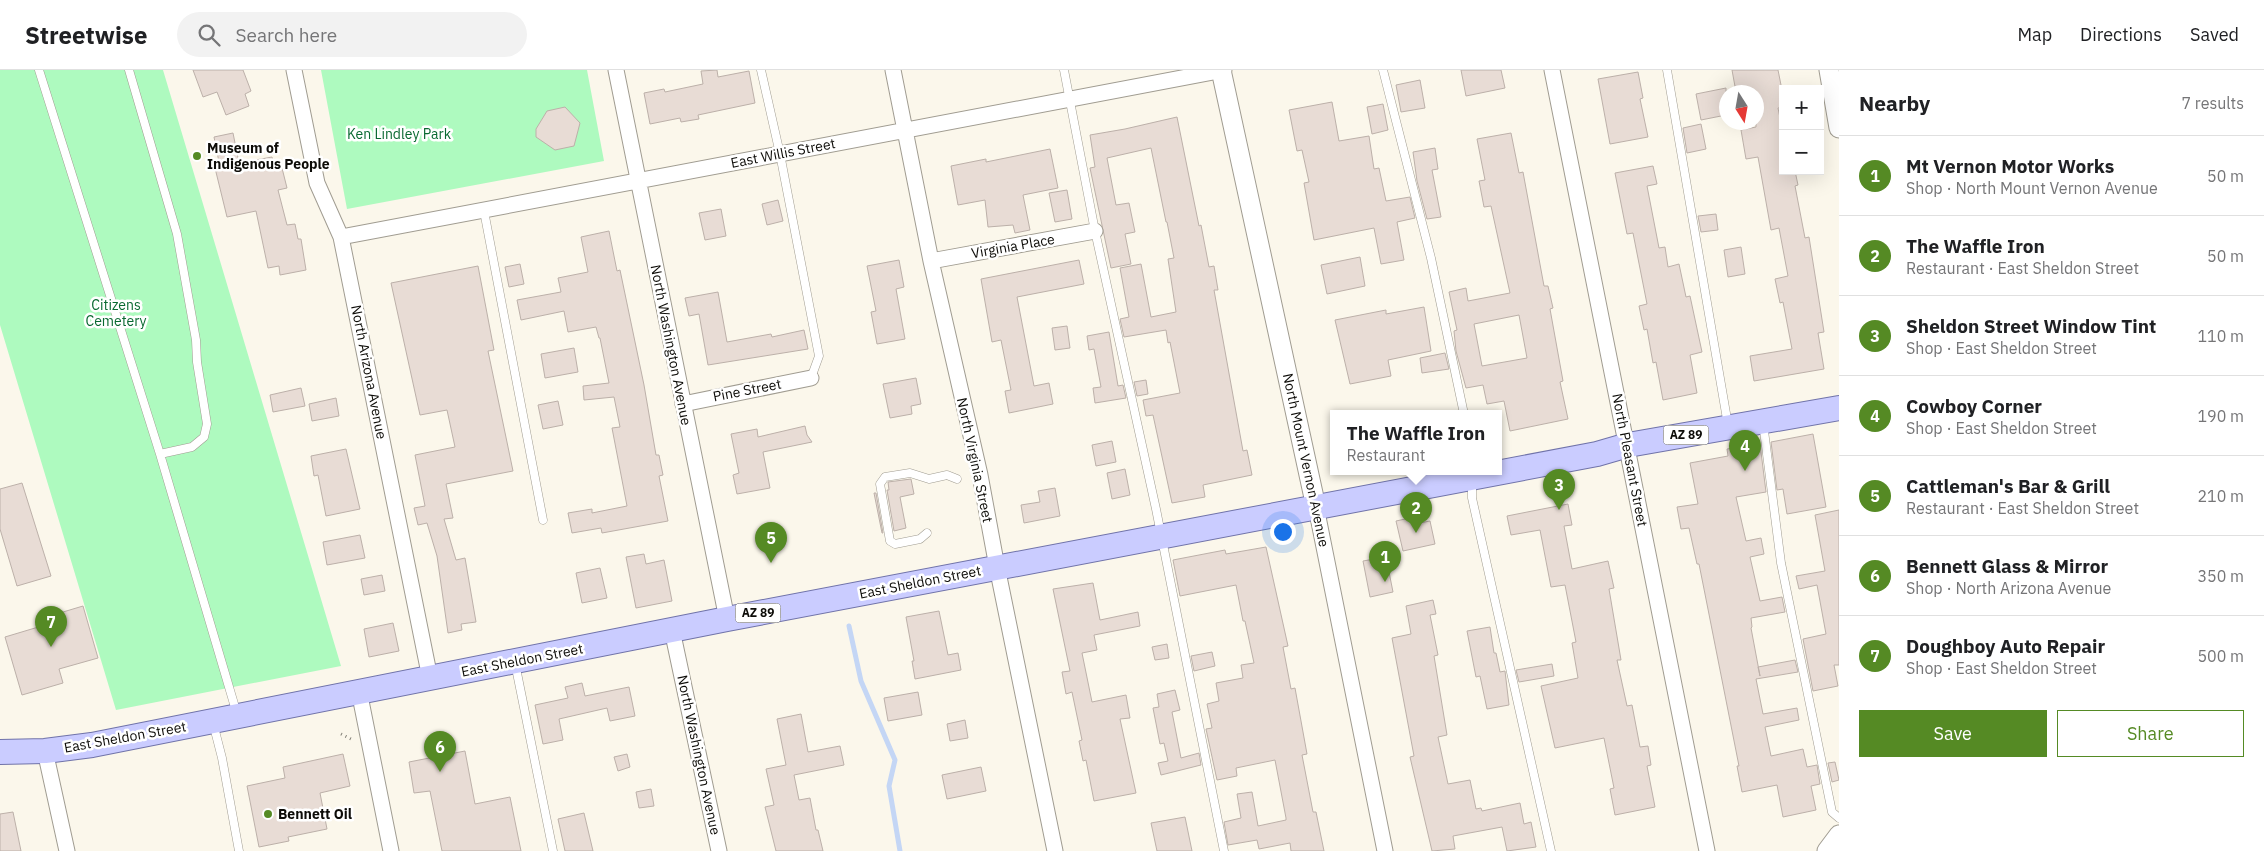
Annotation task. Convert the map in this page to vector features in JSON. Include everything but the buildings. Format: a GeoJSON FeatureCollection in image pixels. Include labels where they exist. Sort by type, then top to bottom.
{"type":"FeatureCollection","features":[{"type":"Feature","properties":{"kind":"main road","name":"East Sheldon Street"},"geometry":{"type":"LineString","coordinates":[[1502,469],[1597,454],[1628,445],[1839,408]]}},
{"type":"Feature","properties":{"kind":"main road","name":"East Sheldon Street"},"geometry":{"type":"LineString","coordinates":[[0,752],[45,751],[92,745],[727,619],[1316,507],[1467,475]]}},
{"type":"Feature","properties":{"kind":"street","name":"North Arizona Avenue"},"geometry":{"type":"LineString","coordinates":[[294,70],[317,183],[341,237],[430,678]]}},
{"type":"Feature","properties":{"kind":"street","name":"North Washington Avenue"},"geometry":{"type":"LineString","coordinates":[[616,70],[727,619]]}},
{"type":"Feature","properties":{"kind":"street","name":"North Virginia Street"},"geometry":{"type":"LineString","coordinates":[[893,70],[931,261],[980,474],[1055,851]]}},
{"type":"Feature","properties":{"kind":"street","name":"East Willis Street"},"geometry":{"type":"LineString","coordinates":[[341,237],[1222,70]]}},
{"type":"Feature","properties":{"kind":"street","name":"North Mount Vernon Avenue"},"geometry":{"type":"LineString","coordinates":[[1222,70],[1316,507],[1385,851]]}},
{"type":"Feature","properties":{"kind":"street","name":"North Pleasant Street"},"geometry":{"type":"LineString","coordinates":[[1552,70],[1628,445],[1707,851]]}},
{"type":"Feature","properties":{"kind":"street"},"geometry":{"type":"LineString","coordinates":[[1829,70],[1839,128]]}},
{"type":"Feature","properties":{"kind":"street","name":"Virginia Place"},"geometry":{"type":"LineString","coordinates":[[931,261],[1095,231]]}},
{"type":"Feature","properties":{"kind":"street","name":"Pine Street"},"geometry":{"type":"LineString","coordinates":[[683,404],[811,378]]}},
{"type":"Feature","properties":{"kind":"street","name":"North Washington Avenue"},"geometry":{"type":"LineString","coordinates":[[672,630],[719,851]]}},
{"type":"Feature","properties":{"kind":"street"},"geometry":{"type":"LineString","coordinates":[[359,691],[391,851]]}},
{"type":"Feature","properties":{"kind":"street"},"geometry":{"type":"LineString","coordinates":[[45,751],[67,851]]}},
{"type":"Feature","properties":{"kind":"street"},"geometry":{"type":"LineString","coordinates":[[1827,851],[1839,835]]}},
{"type":"Feature","properties":{"kind":"lane"},"geometry":{"type":"LineString","coordinates":[[39,70],[160,454],[238,716]]}},
{"type":"Feature","properties":{"kind":"lane"},"geometry":{"type":"LineString","coordinates":[[129,70],[177,234],[196,340],[197,362],[207,424],[204,437],[192,448],[160,454]]}},
{"type":"Feature","properties":{"kind":"lane"},"geometry":{"type":"LineString","coordinates":[[761,70],[780,154],[819,356],[811,378]]}},
{"type":"Feature","properties":{"kind":"lane"},"geometry":{"type":"LineString","coordinates":[[1064,70],[1095,231],[1162,536],[1224,851]]}},
{"type":"Feature","properties":{"kind":"lane"},"geometry":{"type":"LineString","coordinates":[[1383,70],[1431,258],[1463,410]]}},
{"type":"Feature","properties":{"kind":"lane"},"geometry":{"type":"LineString","coordinates":[[1667,70],[1729,427]]}},
{"type":"Feature","properties":{"kind":"lane"},"geometry":{"type":"LineString","coordinates":[[484,211],[543,520]]}},
{"type":"Feature","properties":{"kind":"lane"},"geometry":{"type":"LineString","coordinates":[[1762,421],[1781,563],[1832,812],[1839,818]]}},
{"type":"Feature","properties":{"kind":"lane"},"geometry":{"type":"LineString","coordinates":[[927,533],[920,539],[895,544],[890,541],[880,484],[885,478],[910,473],[929,478],[947,475],[957,479]]}},
{"type":"Feature","properties":{"kind":"lane"},"geometry":{"type":"LineString","coordinates":[[1472,475],[1472,498],[1549,851]]}},
{"type":"Feature","properties":{"kind":"lane"},"geometry":{"type":"LineString","coordinates":[[514,661],[553,851]]}},
{"type":"Feature","properties":{"kind":"lane"},"geometry":{"type":"LineString","coordinates":[[212,721],[222,758],[239,851]]}},
{"type":"Feature","properties":{"kind":"path"},"geometry":{"type":"LineString","coordinates":[[341,734],[351,737],[354,745]]}},
{"type":"Feature","properties":{"kind":"green space","name":"Citizens Cemetery"},"geometry":{"type":"Polygon","coordinates":[[[0,70],[163,70],[341,666],[116,710],[0,325],[0,70]]]}},
{"type":"Feature","properties":{"kind":"green space","name":"Ken Lindley Park"},"geometry":{"type":"Polygon","coordinates":[[[321,70],[587,70],[604,161],[347,209],[321,70]]]}},
{"type":"Feature","properties":{"kind":"waterway"},"geometry":{"type":"LineString","coordinates":[[849,626],[861,681],[895,760],[889,786],[900,851]]}},
{"type":"Feature","properties":{"kind":"place","name":"Museum of Indigenous People"},"geometry":{"type":"Point","coordinates":[197,156]}},
{"type":"Feature","properties":{"kind":"place","name":"Cowboy Corner"},"geometry":{"type":"Point","coordinates":[1745,471]}},
{"type":"Feature","properties":{"kind":"place","name":"Sheldon Street Window Tint"},"geometry":{"type":"Point","coordinates":[1559,510]}},
{"type":"Feature","properties":{"kind":"place","name":"The Waffle Iron"},"geometry":{"type":"Point","coordinates":[1416,533]}},
{"type":"Feature","properties":{"kind":"place","name":"Cattleman's Bar & Grill"},"geometry":{"type":"Point","coordinates":[771,563]}},
{"type":"Feature","properties":{"kind":"place","name":"Mt Vernon Motor Works"},"geometry":{"type":"Point","coordinates":[1385,582]}},
{"type":"Feature","properties":{"kind":"place","name":"Doughboy Auto Repair"},"geometry":{"type":"Point","coordinates":[51,647]}},
{"type":"Feature","properties":{"kind":"place","name":"Bennett Glass & Mirror"},"geometry":{"type":"Point","coordinates":[440,772]}},
{"type":"Feature","properties":{"kind":"place","name":"Bennett Oil"},"geometry":{"type":"Point","coordinates":[268,814]}}]}
